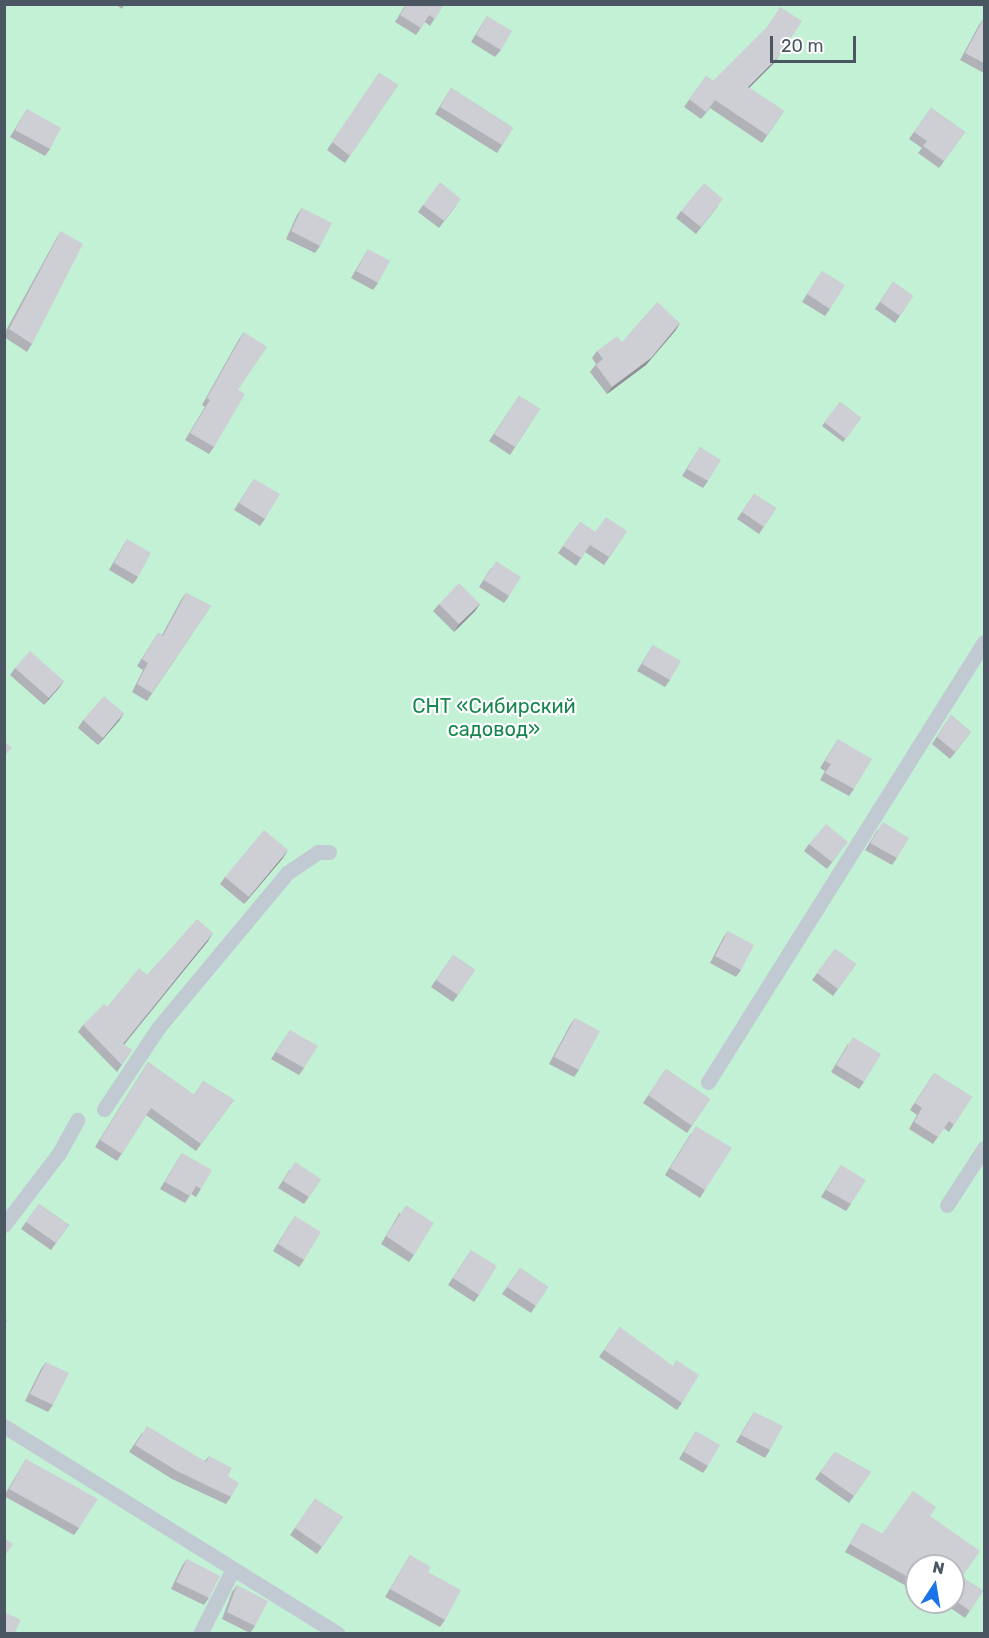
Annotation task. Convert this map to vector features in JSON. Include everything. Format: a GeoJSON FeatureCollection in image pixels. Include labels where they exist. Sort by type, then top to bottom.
{"type":"FeatureCollection","features":[{"type":"Feature","properties":{"kind":"lane"},"geometry":{"type":"LineString","coordinates":[[708,1082],[984,642]]}},
{"type":"Feature","properties":{"kind":"lane"},"geometry":{"type":"LineString","coordinates":[[104,1109],[158,1028],[287,873],[318,852],[329,852]]}},
{"type":"Feature","properties":{"kind":"lane"},"geometry":{"type":"LineString","coordinates":[[4,1225],[58,1153],[77,1120]]}},
{"type":"Feature","properties":{"kind":"lane"},"geometry":{"type":"LineString","coordinates":[[947,1205],[984,1149]]}},
{"type":"Feature","properties":{"kind":"lane"},"geometry":{"type":"LineString","coordinates":[[4,1426],[338,1634]]}},
{"type":"Feature","properties":{"kind":"lane"},"geometry":{"type":"LineString","coordinates":[[200,1634],[233,1569]]}},
{"type":"Feature","properties":{"kind":"green space","name":"СНТ «Сибирский садовод»"},"geometry":{"type":"Polygon","coordinates":[[[5,5],[984,5],[984,1633],[5,1634],[5,5]]]}},
{"type":"Feature","properties":{"kind":"building"},"geometry":{"type":"Polygon","coordinates":[[[407,4],[444,4],[435,19],[429,15],[421,28],[400,15],[407,4]]]}},
{"type":"Feature","properties":{"kind":"building"},"geometry":{"type":"Polygon","coordinates":[[[780,7],[802,21],[779,56],[748,87],[784,111],[767,135],[715,100],[706,112],[689,99],[706,76],[713,81],[767,27],[780,7]]]}},
{"type":"Feature","properties":{"kind":"building"},"geometry":{"type":"Polygon","coordinates":[[[487,16],[512,31],[501,50],[476,35],[487,16]]]}},
{"type":"Feature","properties":{"kind":"building"},"geometry":{"type":"Polygon","coordinates":[[[984,18],[984,63],[965,53],[984,18]]]}},
{"type":"Feature","properties":{"kind":"building"},"geometry":{"type":"Polygon","coordinates":[[[379,73],[398,85],[350,156],[332,142],[379,73]]]}},
{"type":"Feature","properties":{"kind":"building"},"geometry":{"type":"Polygon","coordinates":[[[451,88],[513,128],[502,145],[440,107],[451,88]]]}},
{"type":"Feature","properties":{"kind":"building"},"geometry":{"type":"Polygon","coordinates":[[[931,108],[965,132],[944,161],[923,146],[927,141],[914,132],[931,108]]]}},
{"type":"Feature","properties":{"kind":"building"},"geometry":{"type":"Polygon","coordinates":[[[27,109],[61,128],[50,149],[15,130],[27,109]]]}},
{"type":"Feature","properties":{"kind":"building"},"geometry":{"type":"Polygon","coordinates":[[[440,182],[461,199],[444,221],[423,205],[440,182]]]}},
{"type":"Feature","properties":{"kind":"building"},"geometry":{"type":"Polygon","coordinates":[[[704,183],[723,199],[701,227],[681,211],[704,183]]]}},
{"type":"Feature","properties":{"kind":"building"},"geometry":{"type":"Polygon","coordinates":[[[302,208],[332,223],[320,246],[291,231],[302,208]]]}},
{"type":"Feature","properties":{"kind":"building"},"geometry":{"type":"Polygon","coordinates":[[[61,231],[83,244],[32,344],[9,329],[61,231]]]}},
{"type":"Feature","properties":{"kind":"building"},"geometry":{"type":"Polygon","coordinates":[[[368,249],[390,261],[378,283],[356,271],[368,249]]]}},
{"type":"Feature","properties":{"kind":"building"},"geometry":{"type":"Polygon","coordinates":[[[822,271],[845,285],[830,309],[807,294],[822,271]]]}},
{"type":"Feature","properties":{"kind":"building"},"geometry":{"type":"Polygon","coordinates":[[[893,282],[913,296],[900,316],[880,302],[893,282]]]}},
{"type":"Feature","properties":{"kind":"building"},"geometry":{"type":"Polygon","coordinates":[[[657,302],[680,323],[651,358],[612,387],[596,365],[603,359],[597,351],[617,336],[622,342],[657,302]]]}},
{"type":"Feature","properties":{"kind":"building"},"geometry":{"type":"Polygon","coordinates":[[[244,332],[267,347],[238,390],[245,394],[214,447],[190,433],[210,400],[207,398],[244,332]]]}},
{"type":"Feature","properties":{"kind":"building"},"geometry":{"type":"Polygon","coordinates":[[[519,396],[540,409],[515,447],[494,434],[519,396]]]}},
{"type":"Feature","properties":{"kind":"building"},"geometry":{"type":"Polygon","coordinates":[[[840,402],[861,418],[846,439],[824,422],[840,402]]]}},
{"type":"Feature","properties":{"kind":"building"},"geometry":{"type":"Polygon","coordinates":[[[700,447],[721,460],[708,481],[687,469],[700,447]]]}},
{"type":"Feature","properties":{"kind":"building"},"geometry":{"type":"Polygon","coordinates":[[[254,479],[280,494],[265,519],[239,503],[254,479]]]}},
{"type":"Feature","properties":{"kind":"building"},"geometry":{"type":"Polygon","coordinates":[[[754,494],[776,508],[764,527],[742,512],[754,494]]]}},
{"type":"Feature","properties":{"kind":"building"},"geometry":{"type":"Polygon","coordinates":[[[606,517],[627,531],[609,557],[590,545],[581,558],[563,546],[580,522],[595,532],[606,517]]]}},
{"type":"Feature","properties":{"kind":"building"},"geometry":{"type":"Polygon","coordinates":[[[127,539],[151,553],[138,577],[114,563],[127,539]]]}},
{"type":"Feature","properties":{"kind":"building"},"geometry":{"type":"Polygon","coordinates":[[[496,561],[521,577],[509,596],[484,580],[496,561]]]}},
{"type":"Feature","properties":{"kind":"building"},"geometry":{"type":"Polygon","coordinates":[[[459,583],[480,604],[459,624],[439,604],[459,583]]]}},
{"type":"Feature","properties":{"kind":"building"},"geometry":{"type":"Polygon","coordinates":[[[186,593],[211,606],[152,693],[137,684],[148,663],[142,659],[158,633],[163,636],[186,593]]]}},
{"type":"Feature","properties":{"kind":"building"},"geometry":{"type":"Polygon","coordinates":[[[653,645],[681,661],[670,680],[642,664],[653,645]]]}},
{"type":"Feature","properties":{"kind":"building"},"geometry":{"type":"Polygon","coordinates":[[[30,651],[64,681],[49,698],[15,668],[30,651]]]}},
{"type":"Feature","properties":{"kind":"building"},"geometry":{"type":"Polygon","coordinates":[[[104,696],[124,713],[103,738],[83,720],[104,696]]]}},
{"type":"Feature","properties":{"kind":"building"},"geometry":{"type":"Polygon","coordinates":[[[951,715],[971,732],[955,752],[937,737],[951,715]]]}},
{"type":"Feature","properties":{"kind":"building"},"geometry":{"type":"Polygon","coordinates":[[[838,739],[872,759],[854,789],[825,773],[831,764],[825,761],[838,739]]]}},
{"type":"Feature","properties":{"kind":"building"},"geometry":{"type":"Polygon","coordinates":[[[4,741],[12,748],[4,756],[4,741]]]}},
{"type":"Feature","properties":{"kind":"building"},"geometry":{"type":"Polygon","coordinates":[[[883,822],[909,838],[897,858],[870,843],[883,822]]]}},
{"type":"Feature","properties":{"kind":"building"},"geometry":{"type":"Polygon","coordinates":[[[826,824],[848,842],[832,862],[809,844],[826,824]]]}},
{"type":"Feature","properties":{"kind":"building"},"geometry":{"type":"Polygon","coordinates":[[[264,830],[288,850],[249,897],[225,877],[264,830]]]}},
{"type":"Feature","properties":{"kind":"building"},"geometry":{"type":"Polygon","coordinates":[[[197,919],[213,933],[123,1044],[132,1050],[122,1065],[83,1025],[104,1004],[107,1007],[139,968],[147,975],[197,919]]]}},
{"type":"Feature","properties":{"kind":"building"},"geometry":{"type":"Polygon","coordinates":[[[728,931],[754,945],[741,970],[715,956],[728,931]]]}},
{"type":"Feature","properties":{"kind":"building"},"geometry":{"type":"Polygon","coordinates":[[[835,949],[856,964],[838,989],[817,973],[835,949]]]}},
{"type":"Feature","properties":{"kind":"building"},"geometry":{"type":"Polygon","coordinates":[[[453,955],[475,970],[458,995],[436,980],[453,955]]]}},
{"type":"Feature","properties":{"kind":"building"},"geometry":{"type":"Polygon","coordinates":[[[575,1018],[600,1031],[579,1070],[554,1057],[575,1018]]]}},
{"type":"Feature","properties":{"kind":"building"},"geometry":{"type":"Polygon","coordinates":[[[290,1030],[318,1046],[304,1068],[276,1052],[290,1030]]]}},
{"type":"Feature","properties":{"kind":"building"},"geometry":{"type":"Polygon","coordinates":[[[853,1037],[881,1054],[864,1082],[836,1065],[853,1037]]]}},
{"type":"Feature","properties":{"kind":"building"},"geometry":{"type":"Polygon","coordinates":[[[148,1062],[194,1095],[203,1081],[234,1100],[201,1144],[151,1108],[122,1154],[100,1140],[148,1062]]]}},
{"type":"Feature","properties":{"kind":"building"},"geometry":{"type":"Polygon","coordinates":[[[666,1069],[710,1099],[692,1126],[648,1095],[666,1069]]]}},
{"type":"Feature","properties":{"kind":"building"},"geometry":{"type":"Polygon","coordinates":[[[934,1073],[972,1097],[954,1125],[949,1121],[938,1137],[914,1122],[922,1108],[915,1103],[934,1073]]]}},
{"type":"Feature","properties":{"kind":"building"},"geometry":{"type":"Polygon","coordinates":[[[696,1126],[732,1148],[705,1190],[670,1168],[696,1126]]]}},
{"type":"Feature","properties":{"kind":"building"},"geometry":{"type":"Polygon","coordinates":[[[182,1153],[212,1170],[201,1189],[196,1186],[190,1196],[165,1182],[182,1153]]]}},
{"type":"Feature","properties":{"kind":"building"},"geometry":{"type":"Polygon","coordinates":[[[295,1162],[321,1179],[309,1197],[283,1181],[295,1162]]]}},
{"type":"Feature","properties":{"kind":"building"},"geometry":{"type":"Polygon","coordinates":[[[841,1165],[866,1180],[851,1204],[826,1190],[841,1165]]]}},
{"type":"Feature","properties":{"kind":"building"},"geometry":{"type":"Polygon","coordinates":[[[39,1204],[69,1225],[56,1243],[26,1222],[39,1204]]]}},
{"type":"Feature","properties":{"kind":"building"},"geometry":{"type":"Polygon","coordinates":[[[406,1205],[434,1223],[414,1255],[386,1236],[406,1205]]]}},
{"type":"Feature","properties":{"kind":"building"},"geometry":{"type":"Polygon","coordinates":[[[295,1216],[321,1232],[304,1260],[278,1244],[295,1216]]]}},
{"type":"Feature","properties":{"kind":"building"},"geometry":{"type":"Polygon","coordinates":[[[471,1250],[497,1266],[479,1295],[453,1278],[471,1250]]]}},
{"type":"Feature","properties":{"kind":"building"},"geometry":{"type":"Polygon","coordinates":[[[520,1268],[548,1287],[536,1306],[507,1287],[520,1268]]]}},
{"type":"Feature","properties":{"kind":"building"},"geometry":{"type":"Polygon","coordinates":[[[620,1327],[673,1366],[676,1360],[699,1375],[682,1403],[604,1350],[620,1327]]]}},
{"type":"Feature","properties":{"kind":"building"},"geometry":{"type":"Polygon","coordinates":[[[46,1362],[69,1373],[53,1405],[30,1394],[46,1362]]]}},
{"type":"Feature","properties":{"kind":"building"},"geometry":{"type":"Polygon","coordinates":[[[754,1412],[783,1426],[770,1450],[741,1435],[754,1412]]]}},
{"type":"Feature","properties":{"kind":"building"},"geometry":{"type":"Polygon","coordinates":[[[147,1426],[206,1462],[209,1456],[232,1468],[228,1476],[239,1483],[231,1497],[177,1471],[135,1445],[147,1426]]]}},
{"type":"Feature","properties":{"kind":"building"},"geometry":{"type":"Polygon","coordinates":[[[696,1431],[720,1445],[708,1466],[684,1452],[696,1431]]]}},
{"type":"Feature","properties":{"kind":"building"},"geometry":{"type":"Polygon","coordinates":[[[835,1452],[871,1472],[854,1496],[820,1472],[835,1452]]]}},
{"type":"Feature","properties":{"kind":"building"},"geometry":{"type":"Polygon","coordinates":[[[26,1459],[98,1499],[79,1528],[9,1489],[26,1459]]]}},
{"type":"Feature","properties":{"kind":"building"},"geometry":{"type":"Polygon","coordinates":[[[913,1491],[936,1507],[930,1516],[980,1551],[965,1573],[965,1554],[905,1554],[905,1575],[850,1544],[862,1523],[882,1534],[913,1491]]]}},
{"type":"Feature","properties":{"kind":"building"},"geometry":{"type":"Polygon","coordinates":[[[315,1499],[343,1517],[322,1547],[295,1528],[315,1499]]]}},
{"type":"Feature","properties":{"kind":"building"},"geometry":{"type":"Polygon","coordinates":[[[4,1538],[13,1544],[4,1557],[4,1538]]]}},
{"type":"Feature","properties":{"kind":"building"},"geometry":{"type":"Polygon","coordinates":[[[410,1555],[431,1567],[428,1572],[461,1590],[445,1620],[390,1589],[410,1555]]]}},
{"type":"Feature","properties":{"kind":"building"},"geometry":{"type":"Polygon","coordinates":[[[187,1559],[220,1576],[209,1598],[176,1582],[187,1559]]]}},
{"type":"Feature","properties":{"kind":"building"},"geometry":{"type":"Polygon","coordinates":[[[965,1579],[983,1591],[970,1611],[965,1607],[965,1579]]]}},
{"type":"Feature","properties":{"kind":"building"},"geometry":{"type":"Polygon","coordinates":[[[237,1585],[268,1601],[255,1626],[227,1612],[237,1585]]]}},
{"type":"Feature","properties":{"kind":"building"},"geometry":{"type":"Polygon","coordinates":[[[4,1612],[21,1620],[14,1634],[4,1634],[4,1612]]]}}]}
